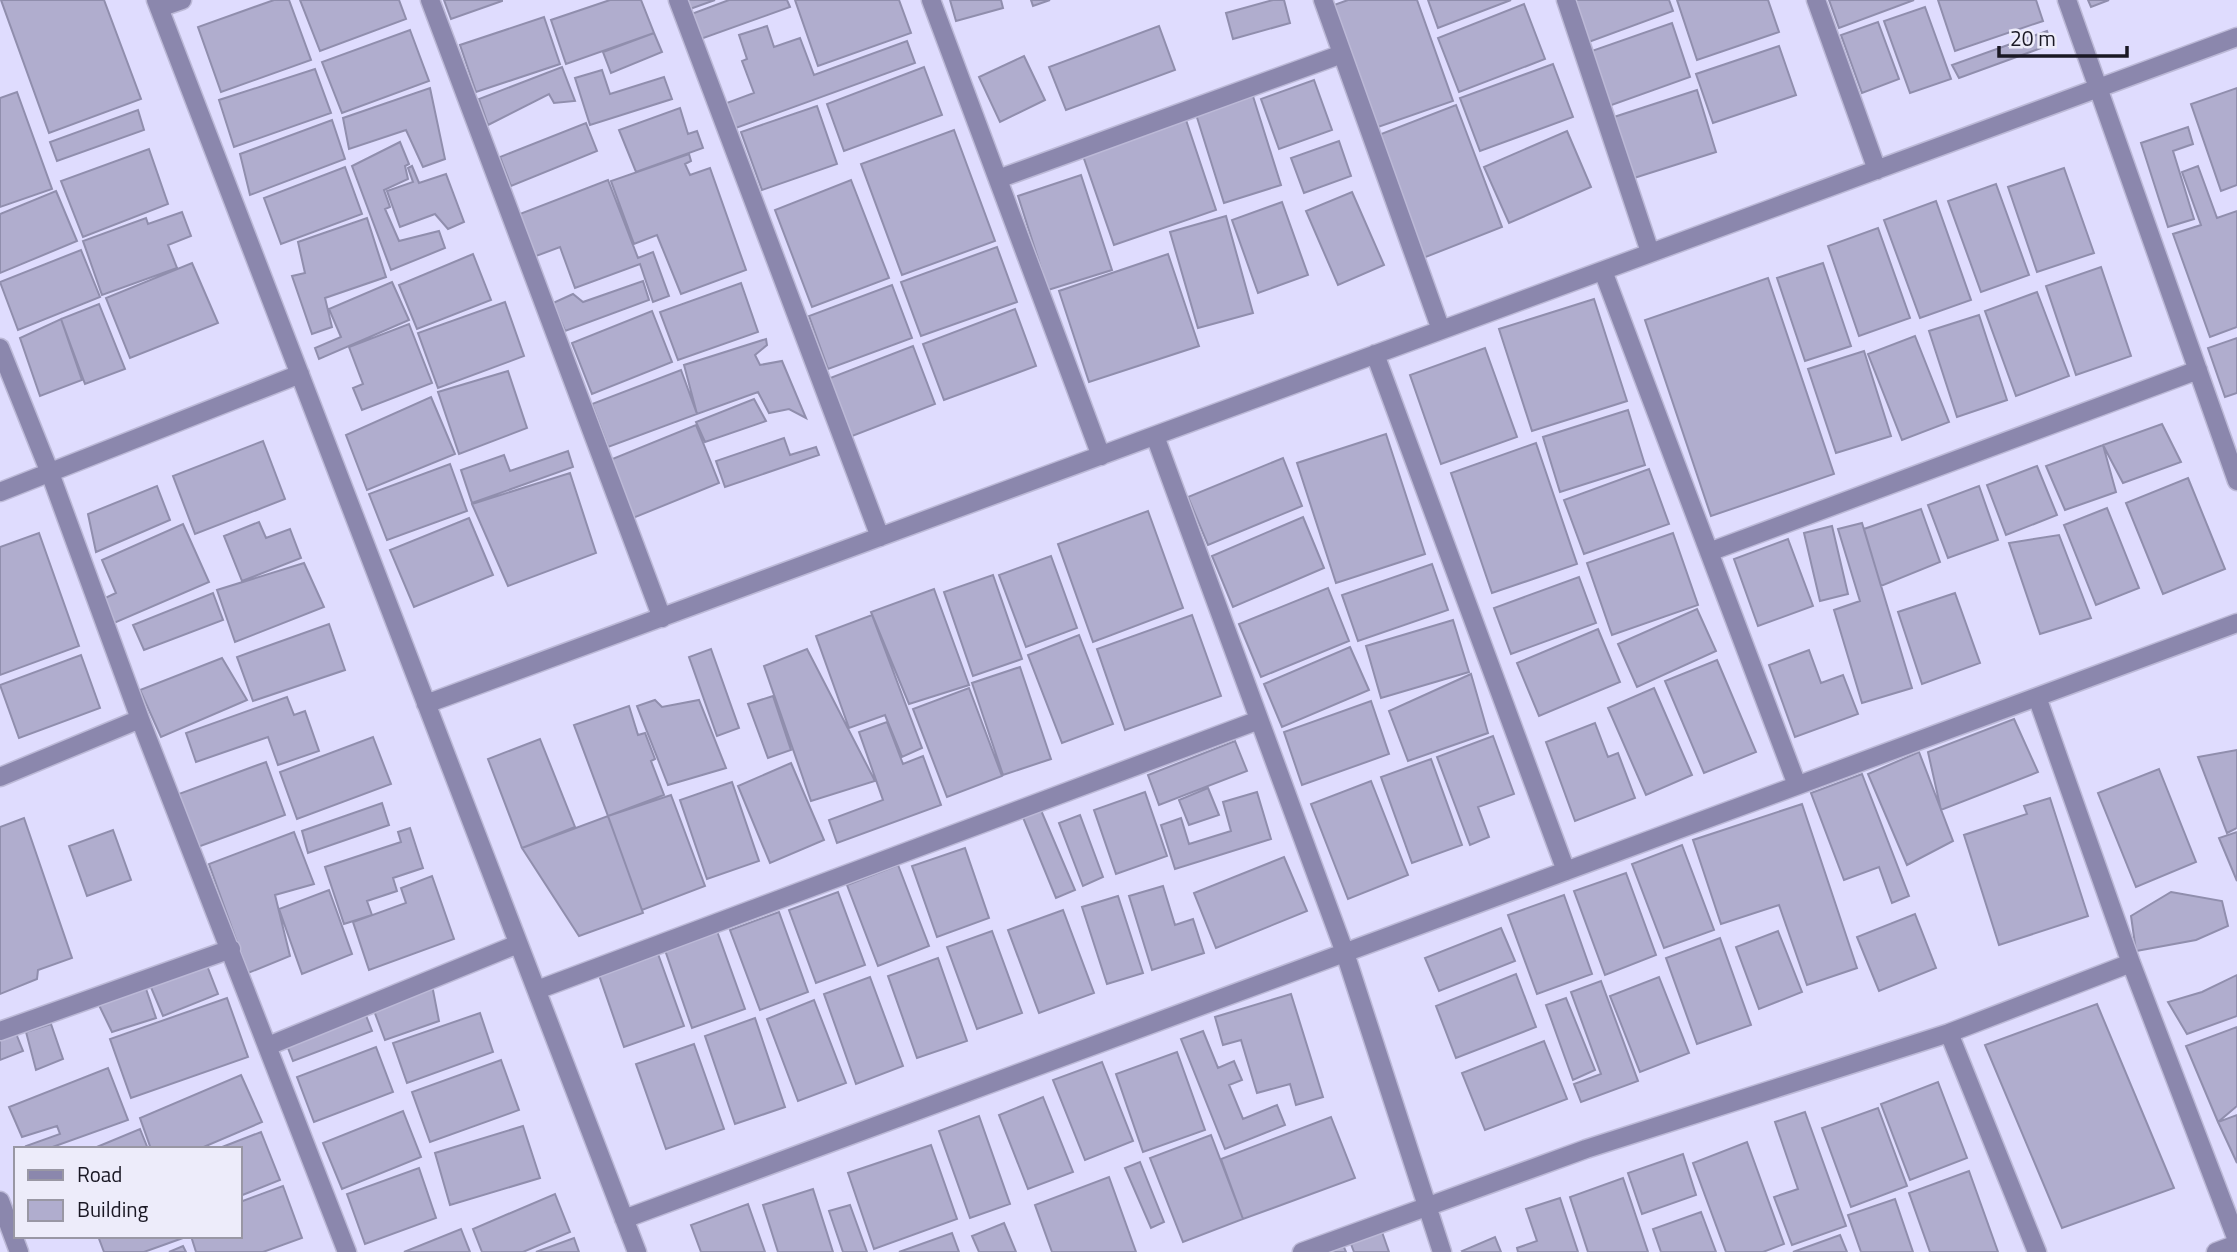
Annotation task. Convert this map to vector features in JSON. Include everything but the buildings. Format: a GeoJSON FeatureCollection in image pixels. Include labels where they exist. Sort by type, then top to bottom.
{"type":"FeatureCollection","features":[{"type":"Feature","properties":{"kind":"street"},"geometry":{"type":"LineString","coordinates":[[182,0],[158,4],[637,1252]]}},
{"type":"Feature","properties":{"kind":"street"},"geometry":{"type":"LineString","coordinates":[[430,0],[662,618]]}},
{"type":"Feature","properties":{"kind":"street"},"geometry":{"type":"LineString","coordinates":[[678,0],[880,537]]}},
{"type":"Feature","properties":{"kind":"street"},"geometry":{"type":"LineString","coordinates":[[931,0],[1101,456]]}},
{"type":"Feature","properties":{"kind":"street"},"geometry":{"type":"LineString","coordinates":[[1323,0],[1440,330]]}},
{"type":"Feature","properties":{"kind":"street"},"geometry":{"type":"LineString","coordinates":[[1566,0],[1650,252]]}},
{"type":"Feature","properties":{"kind":"street"},"geometry":{"type":"LineString","coordinates":[[1816,0],[1877,170]]}},
{"type":"Feature","properties":{"kind":"street"},"geometry":{"type":"LineString","coordinates":[[2067,0],[2237,481]]}},
{"type":"Feature","properties":{"kind":"street"},"geometry":{"type":"LineString","coordinates":[[426,704],[2237,37]]}},
{"type":"Feature","properties":{"kind":"street"},"geometry":{"type":"LineString","coordinates":[[998,179],[1342,54]]}},
{"type":"Feature","properties":{"kind":"street"},"geometry":{"type":"LineString","coordinates":[[1603,271],[1797,785]]}},
{"type":"Feature","properties":{"kind":"street"},"geometry":{"type":"LineString","coordinates":[[0,348],[50,473],[140,719],[232,949],[347,1252]]}},
{"type":"Feature","properties":{"kind":"street"},"geometry":{"type":"LineString","coordinates":[[1375,354],[1566,871]]}},
{"type":"Feature","properties":{"kind":"street"},"geometry":{"type":"LineString","coordinates":[[1709,552],[2198,370]]}},
{"type":"Feature","properties":{"kind":"street"},"geometry":{"type":"LineString","coordinates":[[0,492],[300,374]]}},
{"type":"Feature","properties":{"kind":"street"},"geometry":{"type":"LineString","coordinates":[[1154,436],[1345,953],[1443,1252]]}},
{"type":"Feature","properties":{"kind":"street"},"geometry":{"type":"LineString","coordinates":[[624,1219],[2237,623]]}},
{"type":"Feature","properties":{"kind":"street"},"geometry":{"type":"LineString","coordinates":[[2037,697],[2131,963],[2237,1242],[2216,1252]]}},
{"type":"Feature","properties":{"kind":"street"},"geometry":{"type":"LineString","coordinates":[[0,776],[140,719]]}},
{"type":"Feature","properties":{"kind":"street"},"geometry":{"type":"LineString","coordinates":[[537,990],[1259,720]]}},
{"type":"Feature","properties":{"kind":"street"},"geometry":{"type":"LineString","coordinates":[[268,1046],[518,944]]}},
{"type":"Feature","properties":{"kind":"street"},"geometry":{"type":"LineString","coordinates":[[0,1031],[232,949]]}},
{"type":"Feature","properties":{"kind":"street"},"geometry":{"type":"LineString","coordinates":[[1302,1252],[1586,1149],[1949,1034],[2131,963]]}},
{"type":"Feature","properties":{"kind":"street"},"geometry":{"type":"LineString","coordinates":[[1949,1034],[2037,1252]]}},
{"type":"Feature","properties":{"kind":"street"},"geometry":{"type":"LineString","coordinates":[[0,1201],[19,1252]]}}]}
